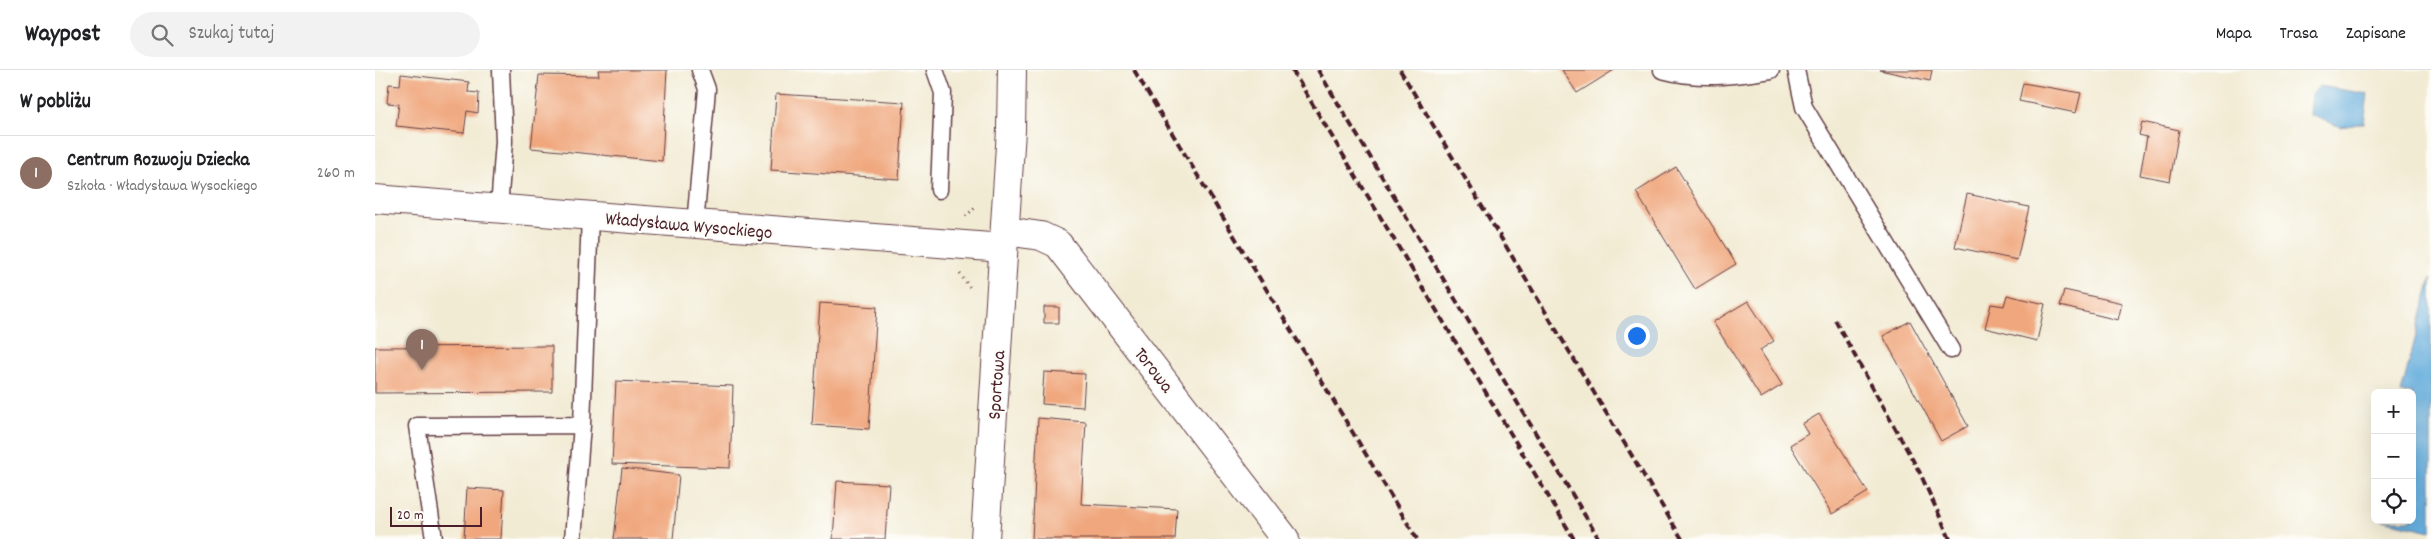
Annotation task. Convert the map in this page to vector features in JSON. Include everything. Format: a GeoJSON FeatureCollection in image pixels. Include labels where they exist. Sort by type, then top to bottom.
{"type":"FeatureCollection","features":[{"type":"Feature","properties":{"kind":"street","name":"Sportowa"},"geometry":{"type":"LineString","coordinates":[[985,539],[1013,86],[1012,70]]}},
{"type":"Feature","properties":{"kind":"street","name":"Władysława Wysockiego"},"geometry":{"type":"LineString","coordinates":[[375,199],[695,225],[1004,240]]}},
{"type":"Feature","properties":{"kind":"street","name":"Torowa"},"geometry":{"type":"LineString","coordinates":[[1004,240],[1041,236],[1058,244],[1285,539]]}},
{"type":"Feature","properties":{"kind":"lane"},"geometry":{"type":"LineString","coordinates":[[499,209],[504,142],[501,70]]}},
{"type":"Feature","properties":{"kind":"lane"},"geometry":{"type":"LineString","coordinates":[[695,225],[707,89],[700,70]]}},
{"type":"Feature","properties":{"kind":"lane"},"geometry":{"type":"LineString","coordinates":[[935,70],[943,94],[939,190]]}},
{"type":"Feature","properties":{"kind":"lane"},"geometry":{"type":"LineString","coordinates":[[1662,70],[1685,76],[1719,76],[1771,70]]}},
{"type":"Feature","properties":{"kind":"lane"},"geometry":{"type":"LineString","coordinates":[[1796,70],[1804,107],[1951,350]]}},
{"type":"Feature","properties":{"kind":"lane"},"geometry":{"type":"LineString","coordinates":[[573,539],[582,426],[590,216]]}},
{"type":"Feature","properties":{"kind":"lane"},"geometry":{"type":"LineString","coordinates":[[434,539],[417,426],[582,426]]}},
{"type":"Feature","properties":{"kind":"water"},"geometry":{"type":"Polygon","coordinates":[[[2319,86],[2368,94],[2364,123],[2341,127],[2310,115],[2312,95],[2319,86]]]}},
{"type":"Feature","properties":{"kind":"water"},"geometry":{"type":"Polygon","coordinates":[[[2431,278],[2431,531],[2400,524],[2416,524],[2416,389],[2402,389],[2431,278]]]}},
{"type":"Feature","properties":{"kind":"building"},"geometry":{"type":"Polygon","coordinates":[[[598,70],[667,70],[662,161],[531,148],[539,75],[599,76],[598,70]]]}},
{"type":"Feature","properties":{"kind":"building"},"geometry":{"type":"Polygon","coordinates":[[[1562,70],[1614,70],[1577,93],[1562,70]]]}},
{"type":"Feature","properties":{"kind":"building"},"geometry":{"type":"Polygon","coordinates":[[[1880,70],[1932,70],[1930,81],[1880,70]]]}},
{"type":"Feature","properties":{"kind":"building"},"geometry":{"type":"Polygon","coordinates":[[[401,74],[469,82],[468,92],[479,93],[478,113],[467,111],[464,133],[396,126],[399,104],[387,103],[389,84],[400,85],[401,74]]]}},
{"type":"Feature","properties":{"kind":"building"},"geometry":{"type":"Polygon","coordinates":[[[2023,83],[2081,93],[2076,113],[2019,101],[2023,83]]]}},
{"type":"Feature","properties":{"kind":"building"},"geometry":{"type":"Polygon","coordinates":[[[776,94],[904,102],[899,179],[771,170],[776,94]]]}},
{"type":"Feature","properties":{"kind":"building"},"geometry":{"type":"Polygon","coordinates":[[[2142,122],[2179,130],[2170,181],[2140,175],[2147,137],[2139,135],[2142,122]]]}},
{"type":"Feature","properties":{"kind":"building"},"geometry":{"type":"Polygon","coordinates":[[[1676,167],[1736,264],[1695,289],[1636,192],[1676,167]]]}},
{"type":"Feature","properties":{"kind":"building"},"geometry":{"type":"Polygon","coordinates":[[[1967,194],[2029,207],[2017,260],[1955,247],[1967,194]]]}},
{"type":"Feature","properties":{"kind":"building"},"geometry":{"type":"Polygon","coordinates":[[[2064,290],[2122,303],[2118,320],[2060,306],[2064,290]]]}},
{"type":"Feature","properties":{"kind":"building"},"geometry":{"type":"Polygon","coordinates":[[[2007,295],[2045,304],[2037,341],[1985,328],[1991,304],[2004,306],[2007,295]]]}},
{"type":"Feature","properties":{"kind":"building"},"geometry":{"type":"Polygon","coordinates":[[[1748,301],[1774,341],[1760,350],[1782,385],[1761,398],[1713,322],[1748,301]]]}},
{"type":"Feature","properties":{"kind":"building"},"geometry":{"type":"Polygon","coordinates":[[[820,303],[877,307],[869,429],[812,425],[820,303]]]}},
{"type":"Feature","properties":{"kind":"building"},"geometry":{"type":"Polygon","coordinates":[[[1044,307],[1059,307],[1059,323],[1044,323],[1044,307]]]}},
{"type":"Feature","properties":{"kind":"building"},"geometry":{"type":"Polygon","coordinates":[[[1910,321],[1968,426],[1941,441],[1883,336],[1910,321]]]}},
{"type":"Feature","properties":{"kind":"building"},"geometry":{"type":"Polygon","coordinates":[[[552,346],[552,392],[375,393],[375,347],[552,346]]]}},
{"type":"Feature","properties":{"kind":"building"},"geometry":{"type":"Polygon","coordinates":[[[1044,372],[1085,374],[1083,407],[1042,404],[1044,372]]]}},
{"type":"Feature","properties":{"kind":"building"},"geometry":{"type":"Polygon","coordinates":[[[616,381],[733,386],[730,468],[612,464],[616,381]]]}},
{"type":"Feature","properties":{"kind":"building"},"geometry":{"type":"Polygon","coordinates":[[[1819,414],[1868,492],[1832,514],[1790,445],[1808,434],[1802,424],[1819,414]]]}},
{"type":"Feature","properties":{"kind":"building"},"geometry":{"type":"Polygon","coordinates":[[[1038,418],[1086,422],[1081,504],[1177,509],[1175,539],[1032,539],[1038,418]]]}},
{"type":"Feature","properties":{"kind":"building"},"geometry":{"type":"Polygon","coordinates":[[[622,468],[679,475],[673,539],[614,539],[622,468]]]}},
{"type":"Feature","properties":{"kind":"building"},"geometry":{"type":"Polygon","coordinates":[[[837,481],[889,484],[885,539],[833,539],[837,481]]]}},
{"type":"Feature","properties":{"kind":"building"},"geometry":{"type":"Polygon","coordinates":[[[467,488],[504,490],[501,539],[464,539],[467,488]]]}},
{"type":"Feature","properties":{"kind":"railway"},"geometry":{"type":"LineString","coordinates":[[1134,70],[1417,539]]}},
{"type":"Feature","properties":{"kind":"railway"},"geometry":{"type":"LineString","coordinates":[[1292,70],[1574,539]]}},
{"type":"Feature","properties":{"kind":"railway"},"geometry":{"type":"LineString","coordinates":[[1318,70],[1599,539]]}},
{"type":"Feature","properties":{"kind":"railway"},"geometry":{"type":"LineString","coordinates":[[1400,70],[1682,539]]}},
{"type":"Feature","properties":{"kind":"railway"},"geometry":{"type":"LineString","coordinates":[[1835,320],[1920,473],[1950,539]]}},
{"type":"Feature","properties":{"kind":"place","name":"Centrum Rozwoju Dziecka"},"geometry":{"type":"Point","coordinates":[422,370]}}]}
